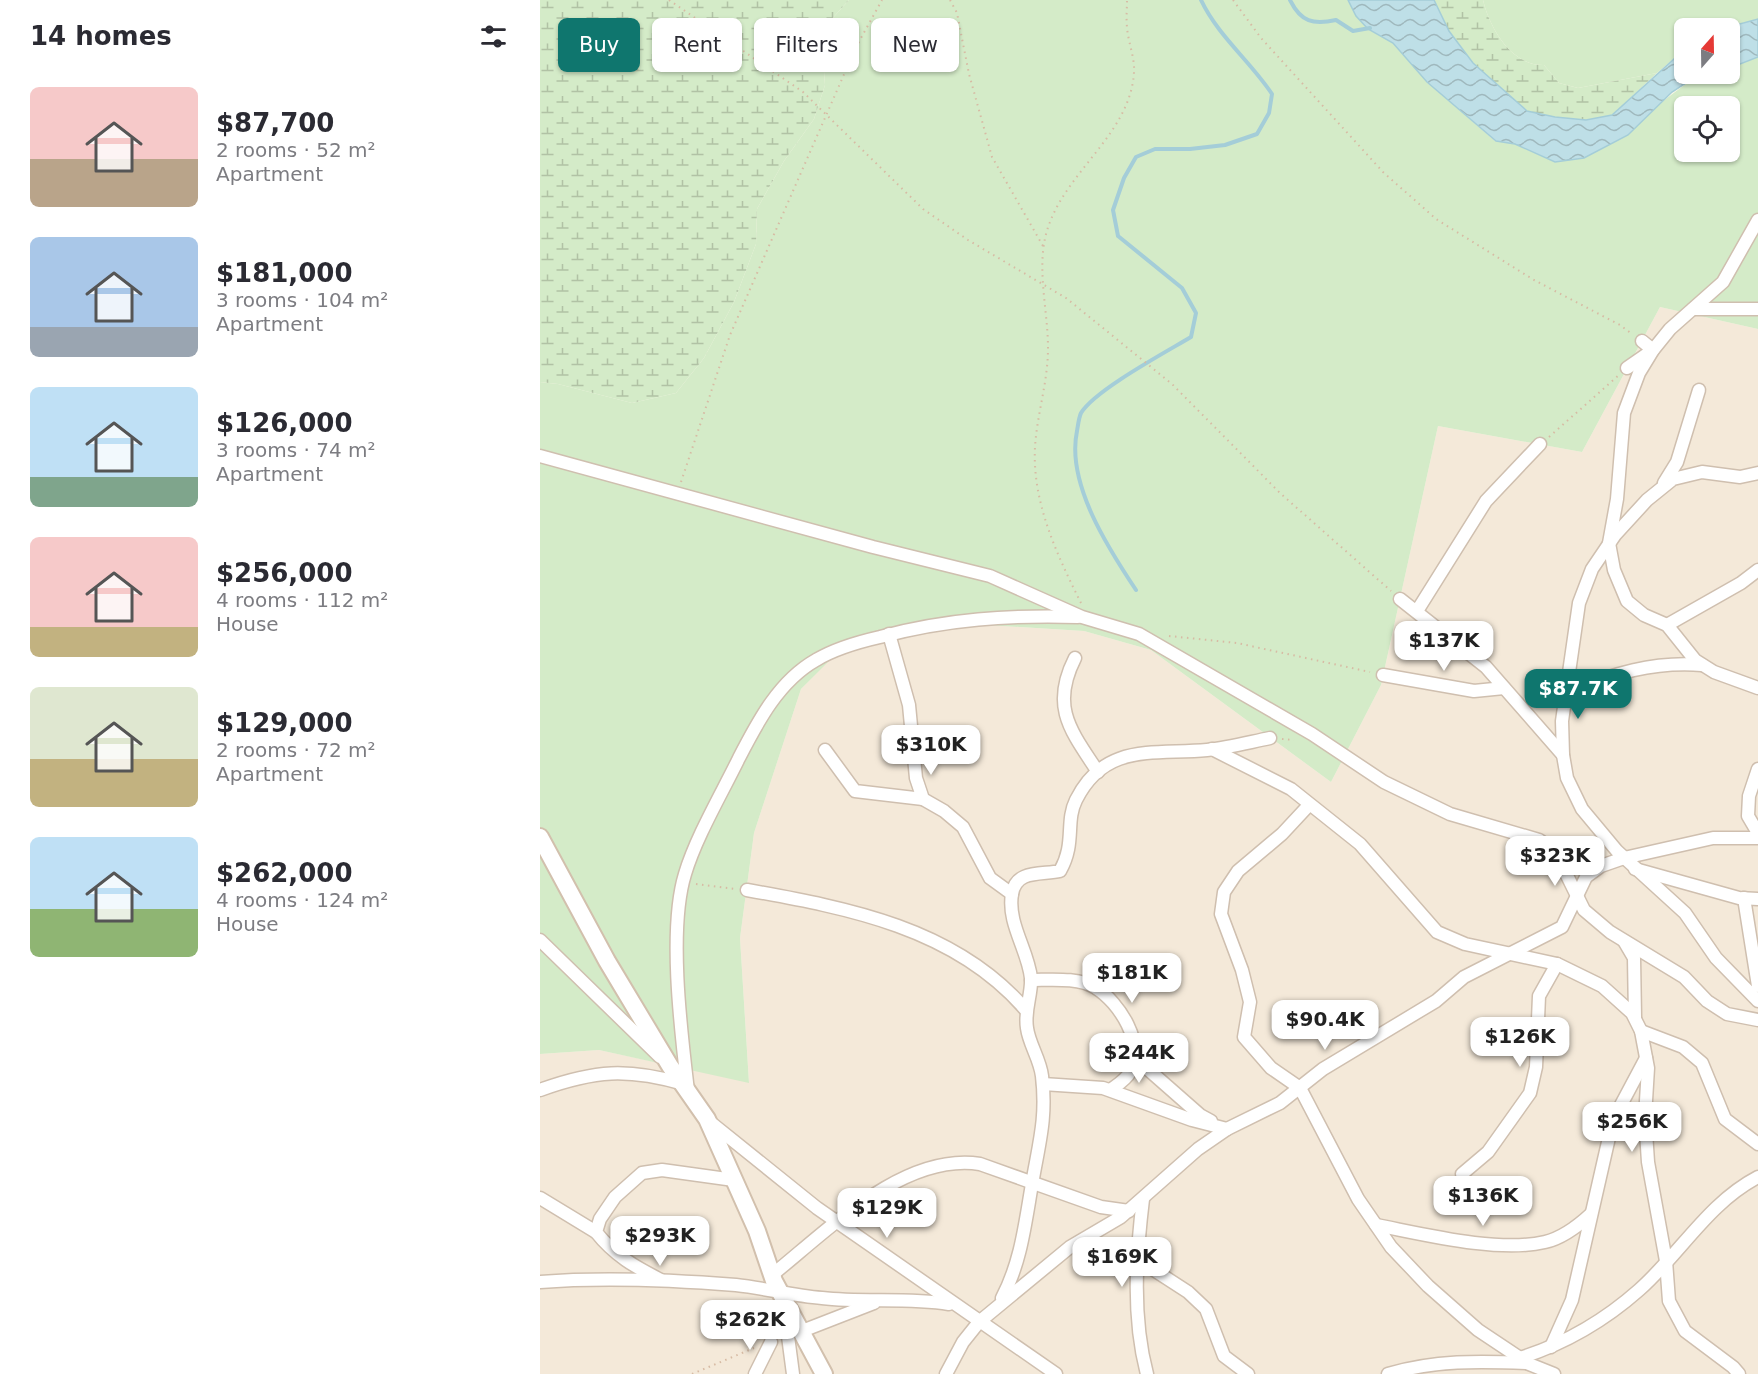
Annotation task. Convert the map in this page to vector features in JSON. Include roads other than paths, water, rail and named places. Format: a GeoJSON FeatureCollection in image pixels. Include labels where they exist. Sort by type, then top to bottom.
{"type":"FeatureCollection","features":[{"type":"Feature","properties":{"kind":"street"},"geometry":{"type":"LineString","coordinates":[[1758,220],[1744,249],[1723,282],[1670,329],[1653,350],[1639,373],[1624,413],[1617,499],[1609,543],[1614,570],[1627,601],[1644,615],[1667,625],[1695,660],[1714,672],[1758,688]]}},
{"type":"Feature","properties":{"kind":"street"},"geometry":{"type":"LineString","coordinates":[[1694,309],[1758,309]]}},
{"type":"Feature","properties":{"kind":"street"},"geometry":{"type":"LineString","coordinates":[[1642,341],[1653,350]]}},
{"type":"Feature","properties":{"kind":"street"},"geometry":{"type":"LineString","coordinates":[[1627,368],[1653,350]]}},
{"type":"Feature","properties":{"kind":"street"},"geometry":{"type":"LineString","coordinates":[[1661,489],[1677,462],[1699,390]]}},
{"type":"Feature","properties":{"kind":"street"},"geometry":{"type":"LineString","coordinates":[[1417,611],[1486,501],[1540,444]]}},
{"type":"Feature","properties":{"kind":"street"},"geometry":{"type":"LineString","coordinates":[[540,456],[873,547],[990,576],[1086,618],[1139,634],[1312,735],[1384,783],[1450,814],[1539,840],[1555,851],[1584,910],[1624,940],[1684,977],[1707,1001],[1727,1014],[1758,1020]]}},
{"type":"Feature","properties":{"kind":"street"},"geometry":{"type":"LineString","coordinates":[[1758,473],[1740,477],[1702,472],[1673,479],[1647,500],[1609,543],[1592,568],[1579,603],[1568,692],[1562,721],[1563,755],[1567,778],[1582,809],[1624,858],[1685,913],[1716,958],[1758,1001]]}},
{"type":"Feature","properties":{"kind":"street"},"geometry":{"type":"LineString","coordinates":[[1667,625],[1741,583],[1758,570]]}},
{"type":"Feature","properties":{"kind":"street"},"geometry":{"type":"LineString","coordinates":[[1400,598],[1486,667],[1563,755]]}},
{"type":"Feature","properties":{"kind":"street"},"geometry":{"type":"LineString","coordinates":[[686,1088],[680,1003],[678,926],[683,882],[716,805],[754,728],[784,684],[823,656],[850,645],[916,627],[1018,615],[1086,618]]}},
{"type":"Feature","properties":{"kind":"street"},"geometry":{"type":"LineString","coordinates":[[889,634],[909,705],[916,778],[923,799]]}},
{"type":"Feature","properties":{"kind":"street"},"geometry":{"type":"LineString","coordinates":[[1075,658],[1064,679],[1065,708],[1069,725],[1098,772]]}},
{"type":"Feature","properties":{"kind":"street"},"geometry":{"type":"LineString","coordinates":[[1568,692],[1639,667],[1678,663],[1703,665]]}},
{"type":"Feature","properties":{"kind":"street"},"geometry":{"type":"LineString","coordinates":[[1383,675],[1474,691],[1504,688]]}},
{"type":"Feature","properties":{"kind":"street"},"geometry":{"type":"LineString","coordinates":[[998,1305],[1013,1276],[1022,1245],[1045,1115],[1042,1072],[1027,1030],[1025,1009],[1031,980],[1014,924],[1012,894],[1018,880],[1032,872],[1060,871],[1069,849],[1071,817],[1075,801],[1098,772],[1112,760],[1138,753],[1212,749],[1270,738]]}},
{"type":"Feature","properties":{"kind":"street"},"geometry":{"type":"LineString","coordinates":[[1212,749],[1291,789],[1360,844],[1437,932],[1465,944],[1557,964],[1602,986],[1635,1019],[1641,1031],[1646,1058],[1648,1162],[1666,1261],[1669,1301],[1685,1331],[1739,1374]]}},
{"type":"Feature","properties":{"kind":"street"},"geometry":{"type":"LineString","coordinates":[[825,750],[855,791],[923,799],[944,811],[963,827],[990,878],[1012,894]]}},
{"type":"Feature","properties":{"kind":"street"},"geometry":{"type":"LineString","coordinates":[[1758,769],[1749,796],[1748,816],[1758,833]]}},
{"type":"Feature","properties":{"kind":"street"},"geometry":{"type":"LineString","coordinates":[[1309,805],[1282,834],[1238,871],[1224,892],[1221,914],[1242,970],[1250,1002],[1244,1037],[1271,1068],[1300,1088],[1330,1149],[1391,1247],[1428,1286],[1478,1330],[1531,1366]]}},
{"type":"Feature","properties":{"kind":"street"},"geometry":{"type":"LineString","coordinates":[[540,837],[607,961],[670,1066],[707,1119],[757,1231],[772,1275],[824,1374]]}},
{"type":"Feature","properties":{"kind":"street"},"geometry":{"type":"LineString","coordinates":[[946,1374],[963,1342],[979,1322],[1070,1247],[1129,1210],[1198,1149],[1227,1129],[1280,1103],[1323,1069],[1436,1001],[1464,976],[1562,927],[1586,877],[1601,866],[1624,858],[1713,838],[1758,838]]}},
{"type":"Feature","properties":{"kind":"street"},"geometry":{"type":"LineString","coordinates":[[1635,869],[1744,898],[1758,899]]}},
{"type":"Feature","properties":{"kind":"street"},"geometry":{"type":"LineString","coordinates":[[747,890],[805,900],[894,923],[933,938],[1005,986],[1025,1009]]}},
{"type":"Feature","properties":{"kind":"street"},"geometry":{"type":"LineString","coordinates":[[1744,898],[1758,986]]}},
{"type":"Feature","properties":{"kind":"street"},"geometry":{"type":"LineString","coordinates":[[540,940],[670,1066]]}},
{"type":"Feature","properties":{"kind":"street"},"geometry":{"type":"LineString","coordinates":[[1624,940],[1634,958],[1635,1019]]}},
{"type":"Feature","properties":{"kind":"street"},"geometry":{"type":"LineString","coordinates":[[1462,1174],[1488,1152],[1530,1093],[1536,1067],[1539,996],[1557,964]]}},
{"type":"Feature","properties":{"kind":"street"},"geometry":{"type":"LineString","coordinates":[[1031,980],[1064,980],[1094,986],[1117,1005],[1134,1040],[1134,1057],[1131,1071],[1110,1090]]}},
{"type":"Feature","properties":{"kind":"street"},"geometry":{"type":"LineString","coordinates":[[1641,1031],[1683,1047],[1702,1063],[1725,1119],[1758,1144]]}},
{"type":"Feature","properties":{"kind":"street"},"geometry":{"type":"LineString","coordinates":[[1134,1057],[1200,1115],[1227,1129]]}},
{"type":"Feature","properties":{"kind":"street"},"geometry":{"type":"LineString","coordinates":[[1551,1347],[1572,1300],[1613,1120],[1646,1058]]}},
{"type":"Feature","properties":{"kind":"street"},"geometry":{"type":"LineString","coordinates":[[540,1090],[589,1074],[624,1073],[645,1074],[686,1088]]}},
{"type":"Feature","properties":{"kind":"street"},"geometry":{"type":"LineString","coordinates":[[1043,1084],[1072,1084],[1110,1090],[1192,1120],[1227,1129]]}},
{"type":"Feature","properties":{"kind":"street"},"geometry":{"type":"LineString","coordinates":[[707,1119],[734,1144],[837,1222],[953,1305],[1056,1374]]}},
{"type":"Feature","properties":{"kind":"street"},"geometry":{"type":"LineString","coordinates":[[772,1275],[837,1222],[900,1180],[940,1164],[963,1161],[980,1164],[1101,1207],[1129,1210]]}},
{"type":"Feature","properties":{"kind":"street"},"geometry":{"type":"LineString","coordinates":[[596,1232],[600,1219],[615,1197],[642,1173],[662,1170],[734,1179]]}},
{"type":"Feature","properties":{"kind":"street"},"geometry":{"type":"LineString","coordinates":[[1531,1366],[1551,1347],[1594,1324],[1639,1289],[1724,1200],[1758,1177]]}},
{"type":"Feature","properties":{"kind":"street"},"geometry":{"type":"LineString","coordinates":[[540,1198],[596,1232],[610,1250],[630,1264],[666,1282]]}},
{"type":"Feature","properties":{"kind":"street"},"geometry":{"type":"LineString","coordinates":[[1143,1199],[1136,1298],[1141,1352],[1146,1374]]}},
{"type":"Feature","properties":{"kind":"street"},"geometry":{"type":"LineString","coordinates":[[1376,1225],[1496,1244],[1545,1242],[1573,1230],[1591,1214]]}},
{"type":"Feature","properties":{"kind":"street"},"geometry":{"type":"LineString","coordinates":[[1137,1259],[1188,1292],[1206,1310],[1224,1356],[1248,1374]]}},
{"type":"Feature","properties":{"kind":"street"},"geometry":{"type":"LineString","coordinates":[[540,1282],[591,1278],[736,1285],[801,1296],[878,1302],[921,1300],[953,1305]]}},
{"type":"Feature","properties":{"kind":"street"},"geometry":{"type":"LineString","coordinates":[[781,1293],[793,1374]]}},
{"type":"Feature","properties":{"kind":"street"},"geometry":{"type":"LineString","coordinates":[[802,1332],[878,1302]]}},
{"type":"Feature","properties":{"kind":"street"},"geometry":{"type":"LineString","coordinates":[[754,1374],[771,1342]]}},
{"type":"Feature","properties":{"kind":"street"},"geometry":{"type":"LineString","coordinates":[[1389,1374],[1415,1366],[1467,1360],[1531,1366],[1554,1374]]}},
{"type":"Feature","properties":{"kind":"water"},"geometry":{"type":"Polygon","coordinates":[[[1348,0],[1434,0],[1449,31],[1473,63],[1527,111],[1555,117],[1586,120],[1612,115],[1674,59],[1674,84],[1684,84],[1672,92],[1628,135],[1584,158],[1555,162],[1515,144],[1496,141],[1427,82],[1393,43],[1368,29],[1356,16],[1348,0]]]}},
{"type":"Feature","properties":{"kind":"water"},"geometry":{"type":"Polygon","coordinates":[[[1758,19],[1758,57],[1740,64],[1740,24],[1758,19]]]}},
{"type":"Feature","properties":{"kind":"waterway"},"geometry":{"type":"LineString","coordinates":[[1136,590],[1102,535],[1083,493],[1075,451],[1079,419],[1089,404],[1115,383],[1191,337],[1196,313],[1182,288],[1118,236],[1113,210],[1124,178],[1136,157],[1155,149],[1190,149],[1225,145],[1257,134],[1269,113],[1272,94],[1225,37],[1201,0]]}},
{"type":"Feature","properties":{"kind":"waterway"},"geometry":{"type":"LineString","coordinates":[[1290,0],[1299,13],[1308,20],[1314,22],[1336,20],[1353,31],[1370,28]]}}]}
